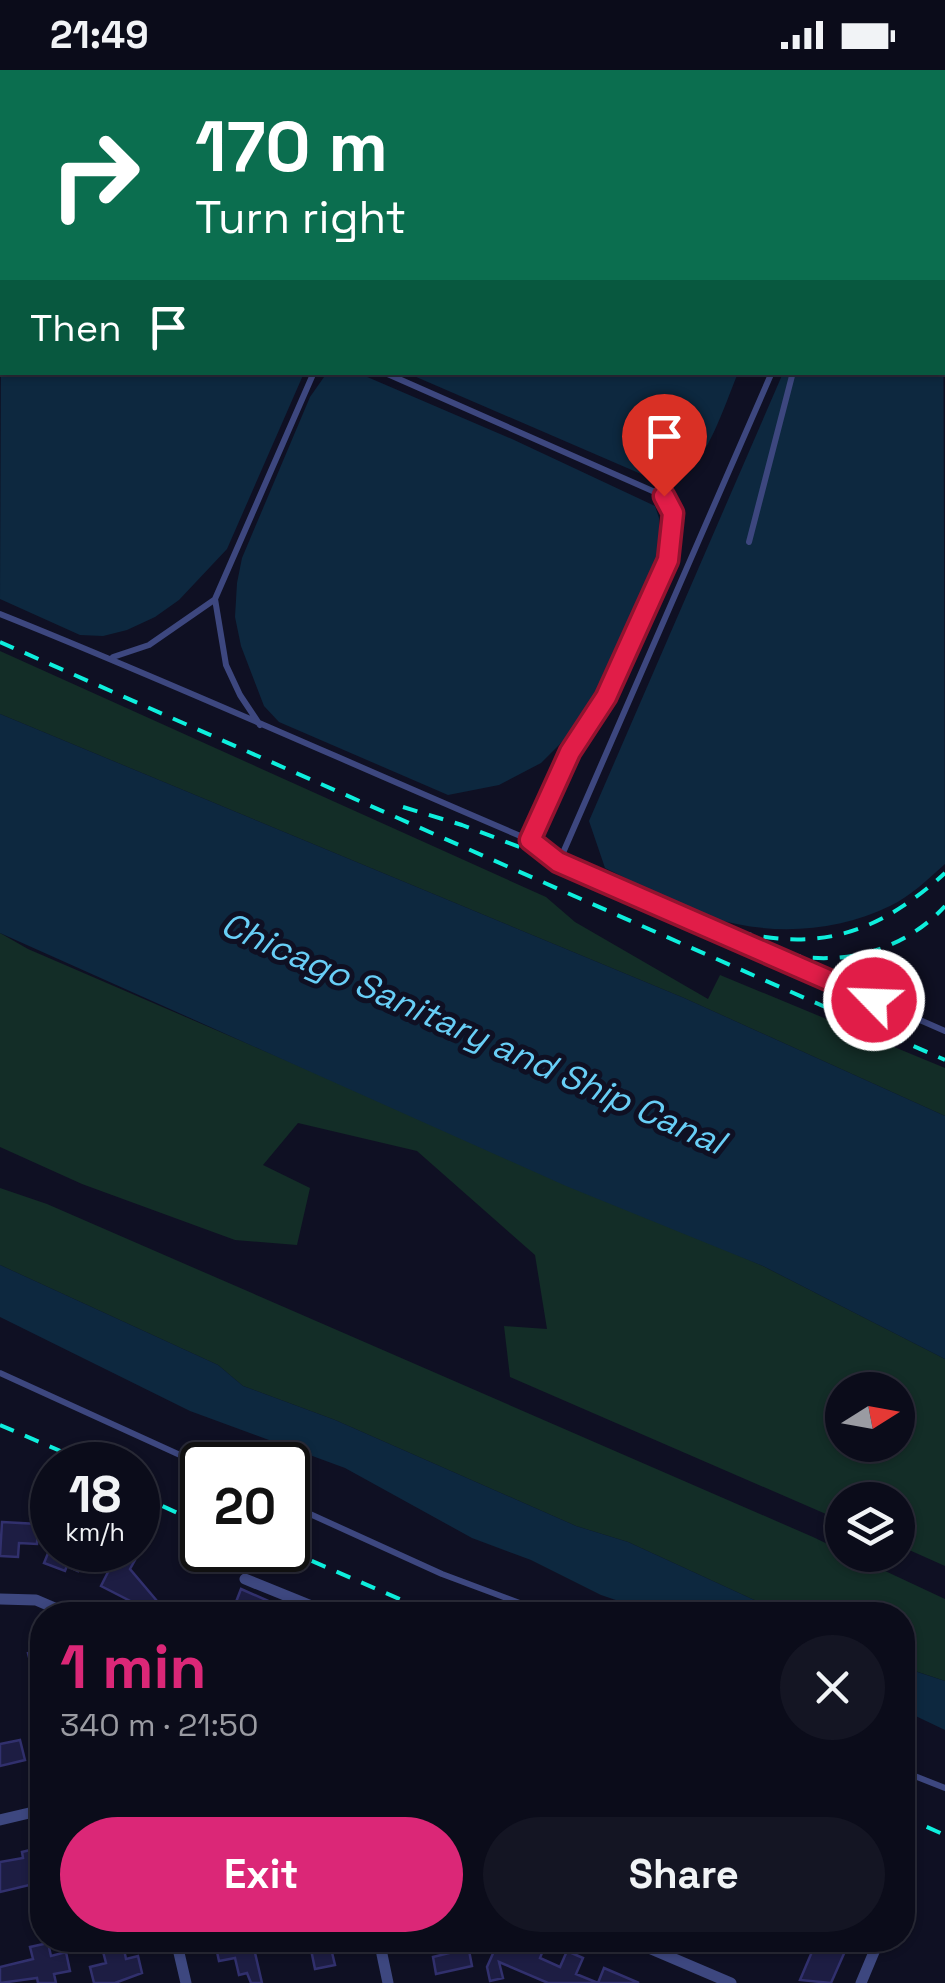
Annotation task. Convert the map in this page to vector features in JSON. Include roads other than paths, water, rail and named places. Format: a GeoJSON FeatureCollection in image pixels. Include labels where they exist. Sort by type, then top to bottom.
{"type":"FeatureCollection","features":[{"type":"Feature","properties":{"kind":"street"},"geometry":{"type":"LineString","coordinates":[[245,1579],[302,1602]]}},
{"type":"Feature","properties":{"kind":"street"},"geometry":{"type":"LineString","coordinates":[[0,1599],[41,1602]]}},
{"type":"Feature","properties":{"kind":"street"},"geometry":{"type":"LineString","coordinates":[[0,1820],[30,1813]]}},
{"type":"Feature","properties":{"kind":"street"},"geometry":{"type":"LineString","coordinates":[[179,1952],[186,1983]]}},
{"type":"Feature","properties":{"kind":"street"},"geometry":{"type":"LineString","coordinates":[[382,1952],[388,1983]]}},
{"type":"Feature","properties":{"kind":"street"},"geometry":{"type":"LineString","coordinates":[[658,1952],[730,1983]]}},
{"type":"Feature","properties":{"kind":"street"},"geometry":{"type":"LineString","coordinates":[[861,1983],[875,1952]]}},
{"type":"Feature","properties":{"kind":"lane"},"geometry":{"type":"LineString","coordinates":[[111,658],[149,645],[215,599],[313,375]]}},
{"type":"Feature","properties":{"kind":"lane"},"geometry":{"type":"LineString","coordinates":[[390,375],[664,496],[673,513],[668,560],[606,697],[570,752],[530,840]]}},
{"type":"Feature","properties":{"kind":"lane"},"geometry":{"type":"LineString","coordinates":[[558,862],[771,375]]}},
{"type":"Feature","properties":{"kind":"lane"},"geometry":{"type":"LineString","coordinates":[[749,542],[792,375]]}},
{"type":"Feature","properties":{"kind":"lane"},"geometry":{"type":"LineString","coordinates":[[215,599],[226,664],[261,726]]}},
{"type":"Feature","properties":{"kind":"lane"},"geometry":{"type":"LineString","coordinates":[[0,614],[111,658],[530,840],[558,862],[945,1031]]}},
{"type":"Feature","properties":{"kind":"lane"},"geometry":{"type":"LineString","coordinates":[[0,1373],[180,1455]]}},
{"type":"Feature","properties":{"kind":"lane"},"geometry":{"type":"LineString","coordinates":[[310,1514],[442,1574],[517,1602]]}},
{"type":"Feature","properties":{"kind":"lane"},"geometry":{"type":"LineString","coordinates":[[915,1776],[945,1788]]}},
{"type":"Feature","properties":{"kind":"water"},"geometry":{"type":"Polygon","coordinates":[[[1,375],[303,375],[227,549],[179,600],[155,617],[103,636],[80,635],[0,599],[1,375]]]}},
{"type":"Feature","properties":{"kind":"water"},"geometry":{"type":"Polygon","coordinates":[[[363,375],[655,506],[659,518],[659,556],[595,703],[541,763],[499,785],[448,795],[279,722],[264,706],[241,646],[235,617],[237,583],[242,558],[310,397],[324,377],[363,375]]]}},
{"type":"Feature","properties":{"kind":"water"},"geometry":{"type":"Polygon","coordinates":[[[412,375],[737,375],[698,460],[687,468],[659,469],[648,477],[412,375]]]}},
{"type":"Feature","properties":{"kind":"water"},"geometry":{"type":"Polygon","coordinates":[[[782,375],[944,375],[945,864],[898,902],[869,915],[801,929],[755,927],[710,917],[605,868],[589,821],[782,375]]]}},
{"type":"Feature","properties":{"kind":"water","name":"Chicago Sanitary and Ship Canal"},"geometry":{"type":"Polygon","coordinates":[[[0,714],[684,998],[945,1116],[945,1359],[763,1266],[566,1186],[0,933],[0,714]]]}},
{"type":"Feature","properties":{"kind":"water"},"geometry":{"type":"Polygon","coordinates":[[[0,1265],[218,1365],[243,1386],[335,1420],[576,1526],[628,1542],[759,1602],[622,1602],[472,1538],[345,1468],[310,1455],[310,1442],[274,1442],[190,1411],[0,1317],[0,1265]]]}},
{"type":"Feature","properties":{"kind":"water"},"geometry":{"type":"Polygon","coordinates":[[[915,1671],[945,1681],[945,1730],[915,1716],[915,1671]]]}},
{"type":"Feature","properties":{"kind":"railway"},"geometry":{"type":"LineString","coordinates":[[0,642],[945,1060]]}},
{"type":"Feature","properties":{"kind":"railway"},"geometry":{"type":"LineString","coordinates":[[403,807],[559,862]]}},
{"type":"Feature","properties":{"kind":"railway"},"geometry":{"type":"LineString","coordinates":[[685,917],[758,936],[822,938],[883,918],[945,873]]}},
{"type":"Feature","properties":{"kind":"railway"},"geometry":{"type":"LineString","coordinates":[[760,947],[810,958],[859,955],[905,938],[945,906]]}},
{"type":"Feature","properties":{"kind":"railway"},"geometry":{"type":"LineString","coordinates":[[0,1425],[40,1442]]}},
{"type":"Feature","properties":{"kind":"railway"},"geometry":{"type":"LineString","coordinates":[[160,1505],[180,1514]]}},
{"type":"Feature","properties":{"kind":"railway"},"geometry":{"type":"LineString","coordinates":[[310,1560],[406,1602]]}},
{"type":"Feature","properties":{"kind":"railway"},"geometry":{"type":"LineString","coordinates":[[915,1822],[945,1835]]}}]}
